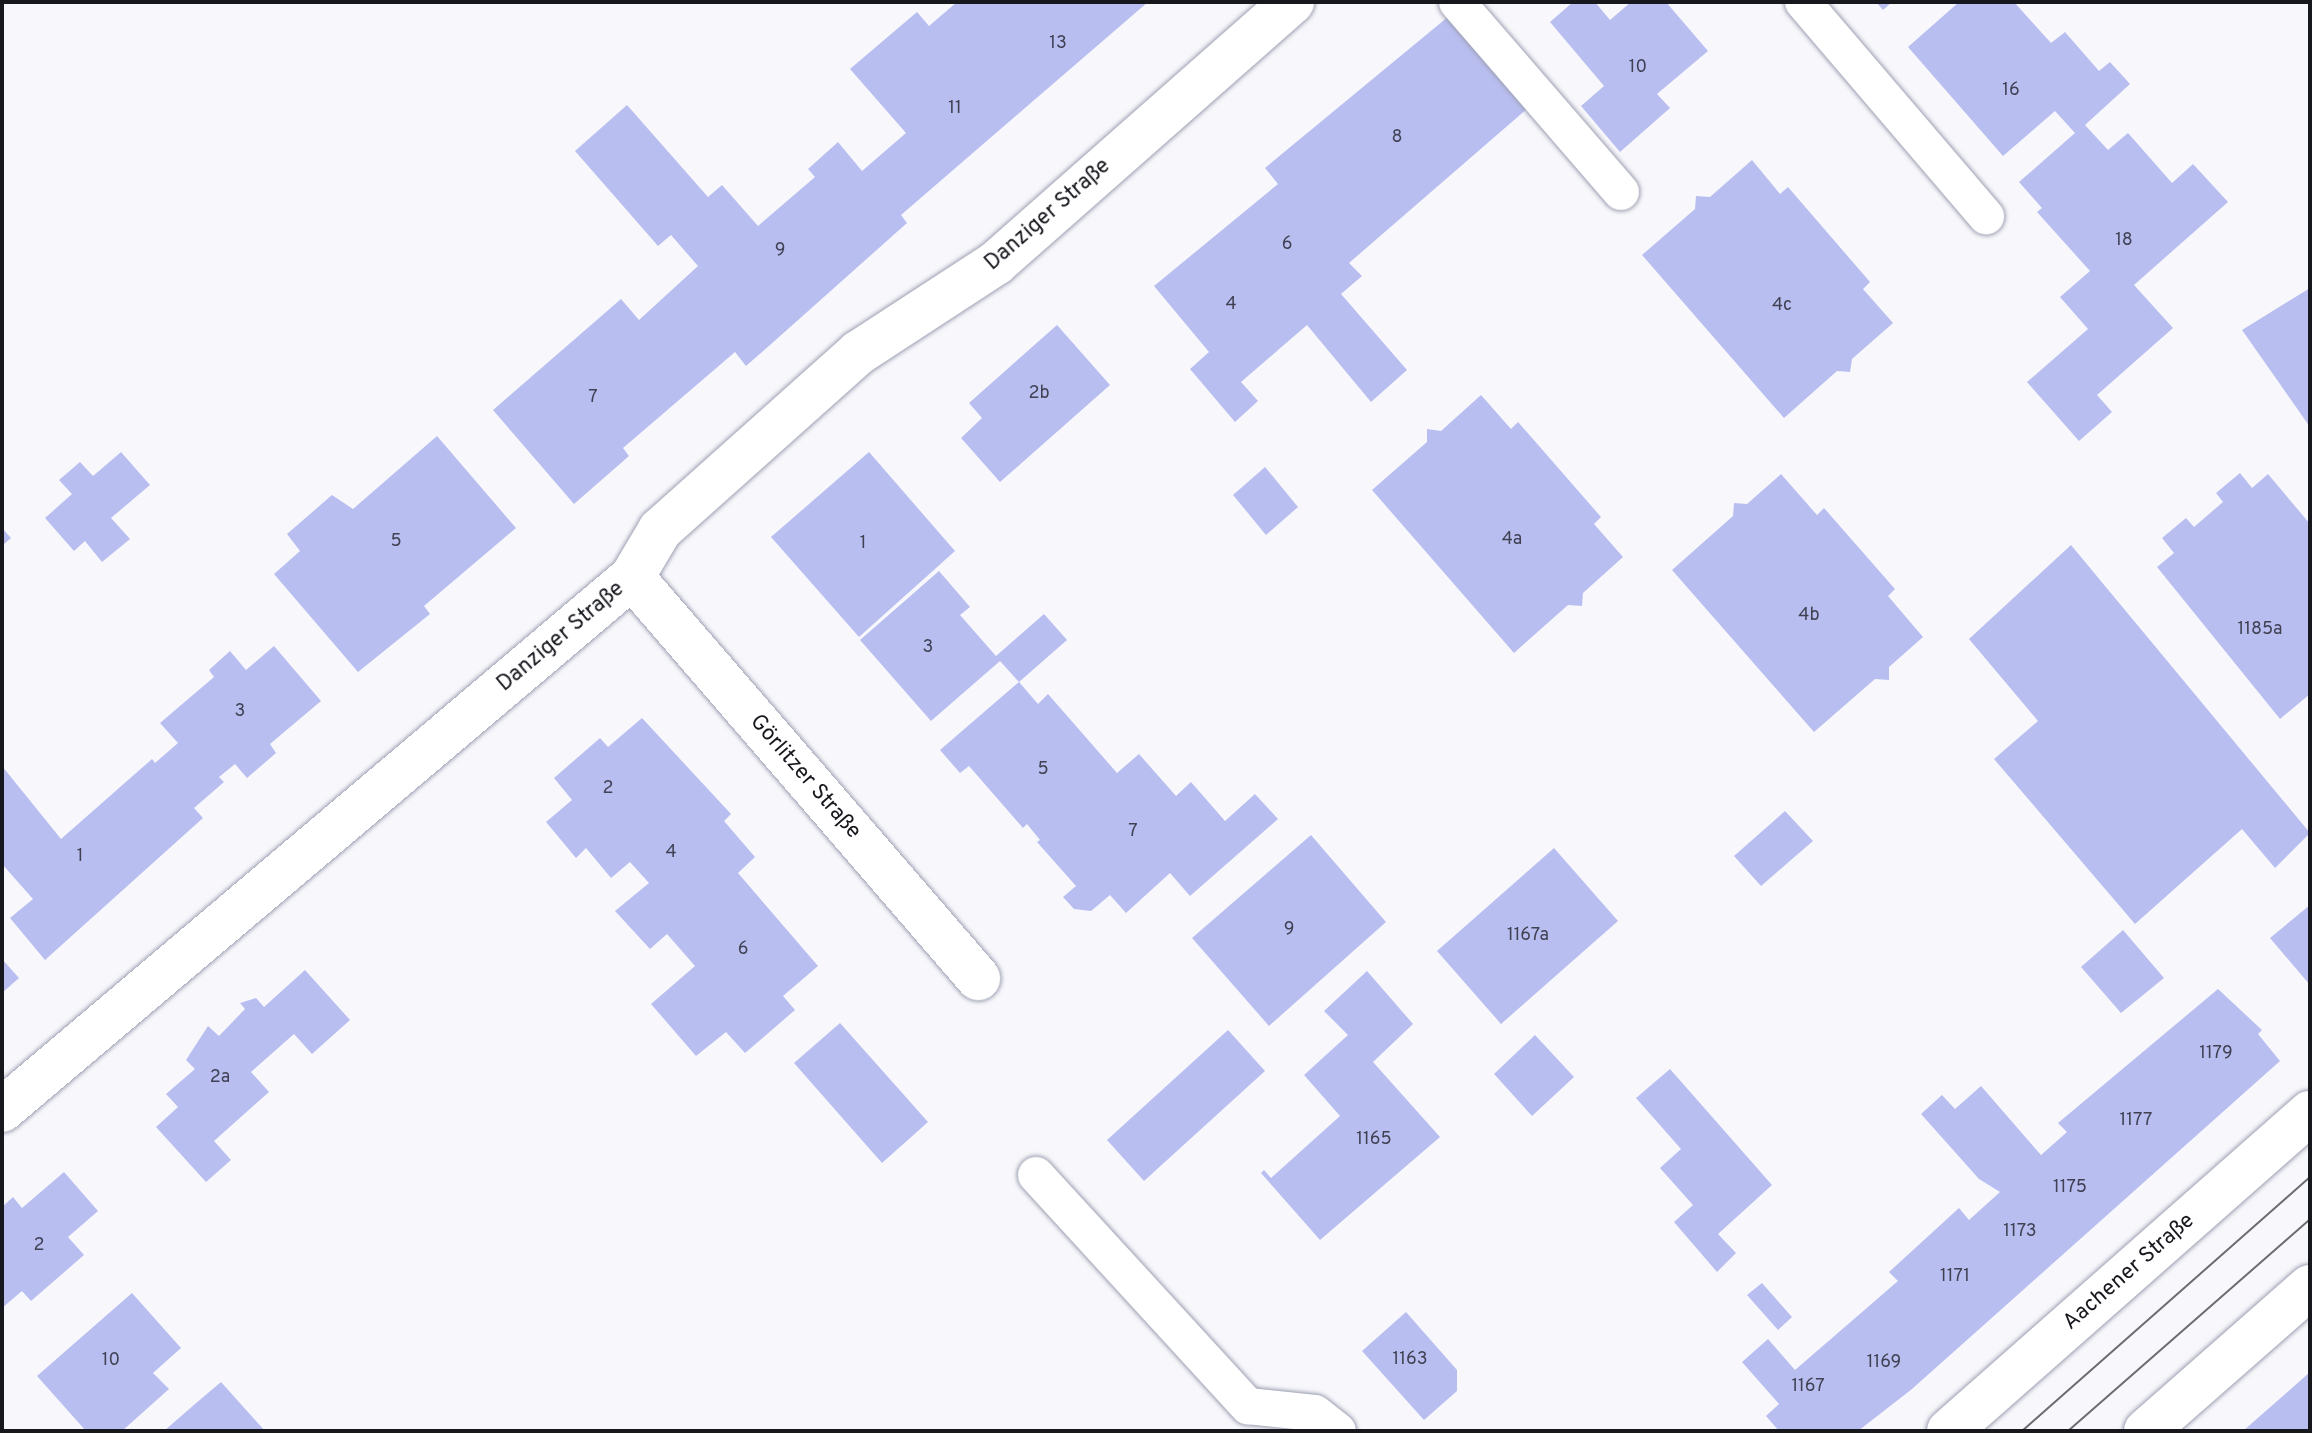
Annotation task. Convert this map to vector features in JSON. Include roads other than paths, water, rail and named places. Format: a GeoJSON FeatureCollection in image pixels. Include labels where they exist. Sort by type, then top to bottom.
{"type":"FeatureCollection","features":[{"type":"Feature","properties":{"kind":"street","name":"Danziger Straße"},"geometry":{"type":"LineString","coordinates":[[2,1110],[632,577],[660,530],[858,353],[996,263],[1287,3]]}},
{"type":"Feature","properties":{"kind":"street","name":"Görlitzer Straße"},"geometry":{"type":"LineString","coordinates":[[632,577],[978,978]]}},
{"type":"Feature","properties":{"kind":"street","name":"Aachener Straße"},"geometry":{"type":"LineString","coordinates":[[1949,1431],[2310,1113]]}},
{"type":"Feature","properties":{"kind":"street"},"geometry":{"type":"LineString","coordinates":[[2146,1431],[2310,1287]]}},
{"type":"Feature","properties":{"kind":"lane"},"geometry":{"type":"LineString","coordinates":[[1457,2],[1621,192]]}},
{"type":"Feature","properties":{"kind":"lane"},"geometry":{"type":"LineString","coordinates":[[1803,2],[1986,216]]}},
{"type":"Feature","properties":{"kind":"lane"},"geometry":{"type":"LineString","coordinates":[[1036,1175],[1248,1406],[1315,1413],[1338,1431]]}},
{"type":"Feature","properties":{"kind":"tram line"},"geometry":{"type":"LineString","coordinates":[[2022,1431],[2310,1177]]}},
{"type":"Feature","properties":{"kind":"tram line"},"geometry":{"type":"LineString","coordinates":[[2068,1431],[2310,1219]]}}]}
